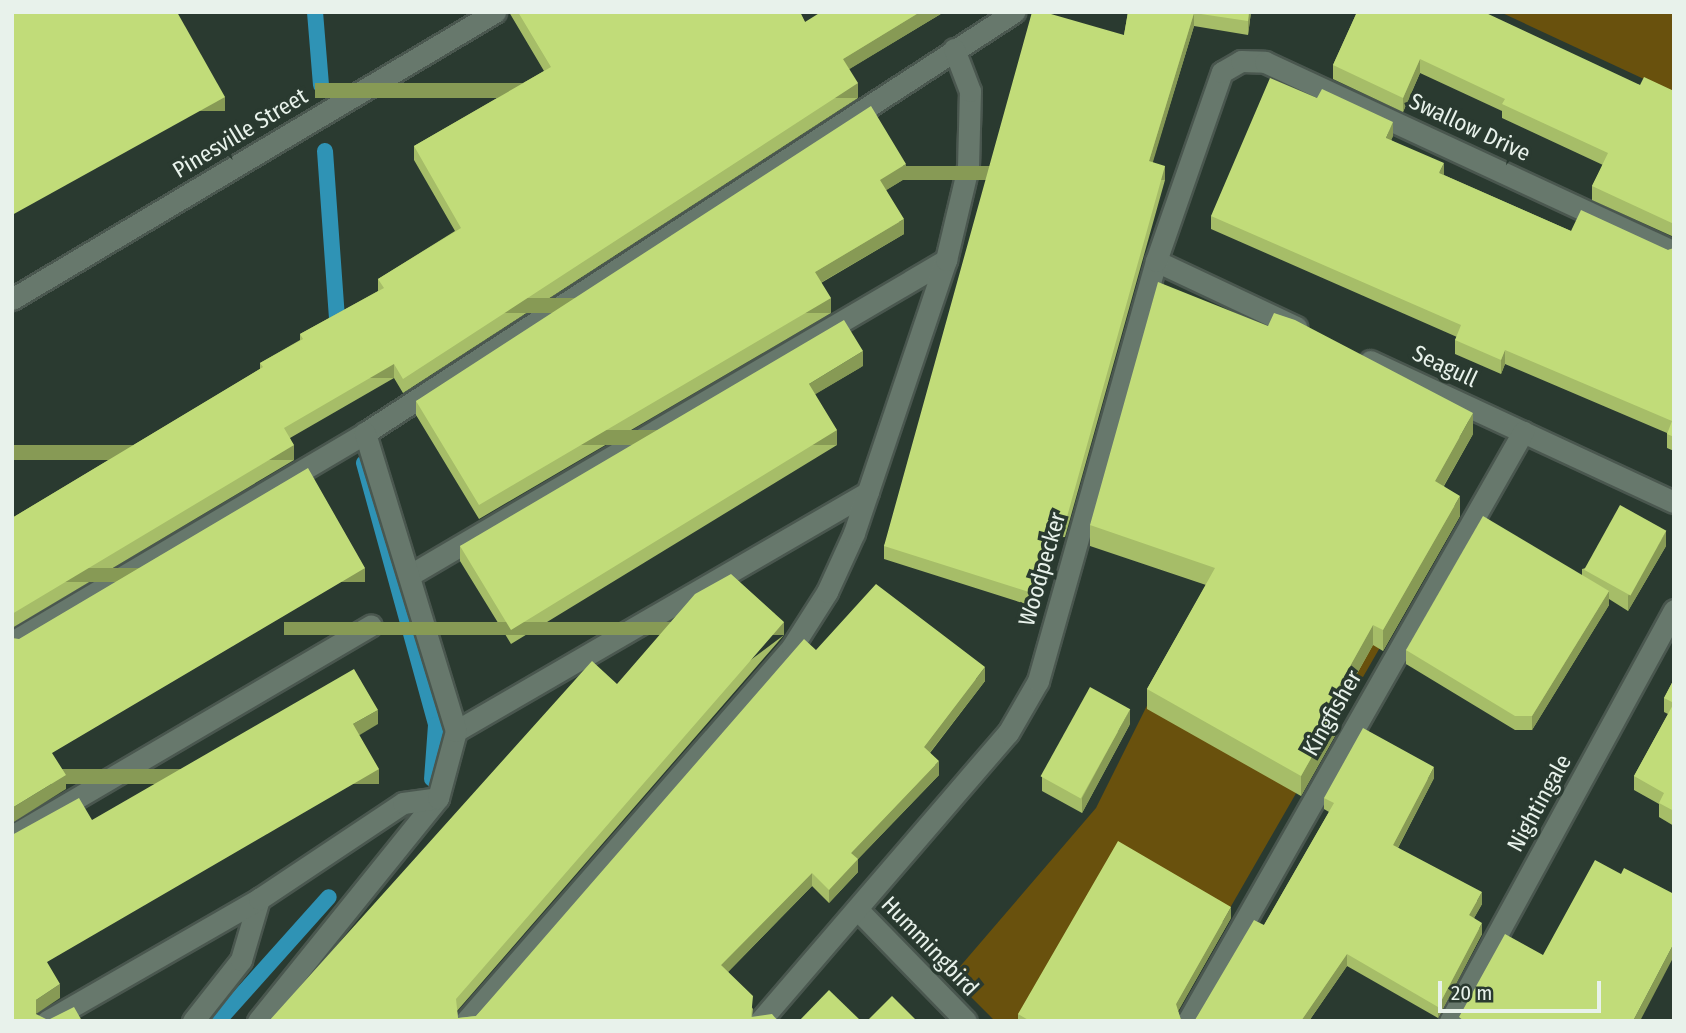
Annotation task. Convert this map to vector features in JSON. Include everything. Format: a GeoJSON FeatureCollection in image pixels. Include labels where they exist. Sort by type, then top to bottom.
{"type":"FeatureCollection","features":[{"type":"Feature","properties":{"kind":"street","name":"Pinesville Street"},"geometry":{"type":"LineString","coordinates":[[12,299],[495,12]]}},
{"type":"Feature","properties":{"kind":"street"},"geometry":{"type":"LineString","coordinates":[[12,642],[365,433],[1014,12]]}},
{"type":"Feature","properties":{"kind":"street"},"geometry":{"type":"LineString","coordinates":[[466,1021],[792,647],[827,592],[868,492],[946,260],[970,132],[970,91],[954,49]]}},
{"type":"Feature","properties":{"kind":"street","name":"Swallow Drive"},"geometry":{"type":"LineString","coordinates":[[1241,61],[1287,71],[1674,252]]}},
{"type":"Feature","properties":{"kind":"street","name":"Woodpecker"},"geometry":{"type":"LineString","coordinates":[[760,1021],[1008,733],[1038,681],[1156,261],[1211,91],[1222,72],[1241,61]]}},
{"type":"Feature","properties":{"kind":"street"},"geometry":{"type":"LineString","coordinates":[[410,575],[946,260]]}},
{"type":"Feature","properties":{"kind":"street"},"geometry":{"type":"LineString","coordinates":[[1156,261],[1320,337]]}},
{"type":"Feature","properties":{"kind":"street","name":"Seagull"},"geometry":{"type":"LineString","coordinates":[[1345,349],[1674,502]]}},
{"type":"Feature","properties":{"kind":"street","name":"Kingfisher"},"geometry":{"type":"LineString","coordinates":[[1188,1021],[1522,432]]}},
{"type":"Feature","properties":{"kind":"street"},"geometry":{"type":"LineString","coordinates":[[258,1021],[438,799],[456,731],[365,433]]}},
{"type":"Feature","properties":{"kind":"street"},"geometry":{"type":"LineString","coordinates":[[456,731],[868,492]]}},
{"type":"Feature","properties":{"kind":"street","name":"Nightingale"},"geometry":{"type":"LineString","coordinates":[[1450,1021],[1674,610]]}},
{"type":"Feature","properties":{"kind":"street"},"geometry":{"type":"LineString","coordinates":[[12,836],[371,625]]}},
{"type":"Feature","properties":{"kind":"street"},"geometry":{"type":"LineString","coordinates":[[47,1021],[259,899],[403,803],[438,799]]}},
{"type":"Feature","properties":{"kind":"street"},"geometry":{"type":"LineString","coordinates":[[193,1021],[242,960],[259,899]]}},
{"type":"Feature","properties":{"kind":"street","name":"Hummingbird"},"geometry":{"type":"LineString","coordinates":[[857,909],[966,1021]]}},
{"type":"Feature","properties":{"kind":"shaded area"},"geometry":{"type":"Polygon","coordinates":[[[1500,12],[1674,12],[1674,93],[1500,12]]]}},
{"type":"Feature","properties":{"kind":"shaded area"},"geometry":{"type":"Polygon","coordinates":[[[1443,538],[1165,1021],[995,1021],[951,977],[1096,808],[1220,559],[1443,538]]]}},
{"type":"Feature","properties":{"kind":"building"},"geometry":{"type":"Polygon","coordinates":[[[12,12],[177,12],[225,97],[12,215],[12,12]]]}},
{"type":"Feature","properties":{"kind":"building"},"geometry":{"type":"Polygon","coordinates":[[[518,12],[800,12],[805,22],[821,12],[920,12],[843,59],[858,83],[403,379],[394,364],[284,428],[294,445],[12,614],[12,518],[263,367],[260,363],[303,339],[300,334],[384,288],[378,279],[461,228],[414,146],[551,67],[518,12]]]}},
{"type":"Feature","properties":{"kind":"building"},"geometry":{"type":"Polygon","coordinates":[[[1032,12],[1044,12],[1124,35],[1128,12],[1249,12],[1248,21],[1194,13],[1149,161],[1165,166],[1065,524],[1049,525],[1029,592],[884,546],[1032,12]]]}},
{"type":"Feature","properties":{"kind":"building"},"geometry":{"type":"Polygon","coordinates":[[[1357,12],[1484,12],[1640,85],[1644,77],[1674,91],[1674,224],[1592,186],[1608,153],[1502,104],[1505,99],[1420,59],[1403,98],[1333,65],[1357,12]]]}},
{"type":"Feature","properties":{"kind":"building"},"geometry":{"type":"Polygon","coordinates":[[[1270,78],[1317,98],[1322,89],[1393,122],[1386,138],[1444,163],[1439,173],[1571,231],[1581,210],[1668,250],[1674,248],[1674,437],[1667,434],[1672,421],[1505,350],[1501,360],[1455,340],[1461,325],[1211,216],[1270,78]]]}},
{"type":"Feature","properties":{"kind":"building"},"geometry":{"type":"Polygon","coordinates":[[[871,106],[906,164],[880,180],[904,219],[815,272],[831,298],[479,505],[416,401],[871,106]]]}},
{"type":"Feature","properties":{"kind":"building"},"geometry":{"type":"Polygon","coordinates":[[[1158,282],[1268,326],[1274,313],[1295,320],[1473,413],[1435,481],[1460,496],[1383,630],[1373,625],[1330,702],[1340,707],[1301,776],[1147,689],[1215,568],[1090,525],[1158,282]]]}},
{"type":"Feature","properties":{"kind":"building"},"geometry":{"type":"Polygon","coordinates":[[[844,320],[863,351],[809,384],[837,430],[511,630],[460,546],[844,320]]]}},
{"type":"Feature","properties":{"kind":"building"},"geometry":{"type":"Polygon","coordinates":[[[308,468],[365,568],[52,753],[66,775],[12,808],[12,638],[19,639],[308,468]]]}},
{"type":"Feature","properties":{"kind":"building"},"geometry":{"type":"Polygon","coordinates":[[[1620,505],[1666,531],[1630,595],[1584,570],[1620,505]]]}},
{"type":"Feature","properties":{"kind":"building"},"geometry":{"type":"Polygon","coordinates":[[[1483,516],[1609,591],[1532,716],[1515,716],[1406,650],[1483,516]]]}},
{"type":"Feature","properties":{"kind":"building"},"geometry":{"type":"Polygon","coordinates":[[[731,574],[784,622],[456,999],[458,1018],[476,1016],[804,639],[816,650],[876,584],[985,667],[924,747],[939,761],[851,853],[858,859],[829,890],[812,873],[721,965],[753,996],[751,1017],[772,1014],[778,1021],[269,1021],[592,661],[617,684],[695,594],[731,574]]]}},
{"type":"Feature","properties":{"kind":"building"},"geometry":{"type":"Polygon","coordinates":[[[354,669],[378,710],[353,724],[379,769],[47,962],[60,984],[36,1000],[36,1014],[48,1020],[74,1007],[82,1021],[12,1021],[12,835],[79,798],[92,820],[354,669]]]}},
{"type":"Feature","properties":{"kind":"building"},"geometry":{"type":"Polygon","coordinates":[[[1674,679],[1674,703],[1664,698],[1674,679]]]}},
{"type":"Feature","properties":{"kind":"building"},"geometry":{"type":"Polygon","coordinates":[[[1090,687],[1130,709],[1081,799],[1041,776],[1090,687]]]}},
{"type":"Feature","properties":{"kind":"building"},"geometry":{"type":"Polygon","coordinates":[[[1674,703],[1674,811],[1659,803],[1664,793],[1634,776],[1674,703]]]}},
{"type":"Feature","properties":{"kind":"building"},"geometry":{"type":"Polygon","coordinates":[[[1363,728],[1434,767],[1393,845],[1482,892],[1469,915],[1482,923],[1438,1007],[1347,954],[1301,1021],[1030,1021],[1018,1014],[1118,841],[1231,907],[1176,1004],[1181,1020],[1195,1020],[1254,920],[1264,925],[1334,803],[1324,798],[1363,728]]]}},
{"type":"Feature","properties":{"kind":"building"},"geometry":{"type":"Polygon","coordinates":[[[1595,860],[1621,874],[1624,868],[1674,894],[1674,943],[1633,1021],[1464,1021],[1459,1017],[1505,934],[1543,955],[1595,860]]]}},
{"type":"Feature","properties":{"kind":"building"},"geometry":{"type":"Polygon","coordinates":[[[829,990],[861,1021],[799,1021],[829,990]]]}},
{"type":"Feature","properties":{"kind":"building"},"geometry":{"type":"Polygon","coordinates":[[[892,996],[917,1021],[867,1021],[892,996]]]}},
{"type":"Feature","properties":{"kind":"waterway"},"geometry":{"type":"LineString","coordinates":[[315,12],[321,85]]}},
{"type":"Feature","properties":{"kind":"waterway"},"geometry":{"type":"LineString","coordinates":[[325,151],[338,334]]}},
{"type":"Feature","properties":{"kind":"waterway"},"geometry":{"type":"LineString","coordinates":[[364,463],[436,725],[432,779]]}},
{"type":"Feature","properties":{"kind":"waterway"},"geometry":{"type":"LineString","coordinates":[[218,1021],[329,897]]}}]}
